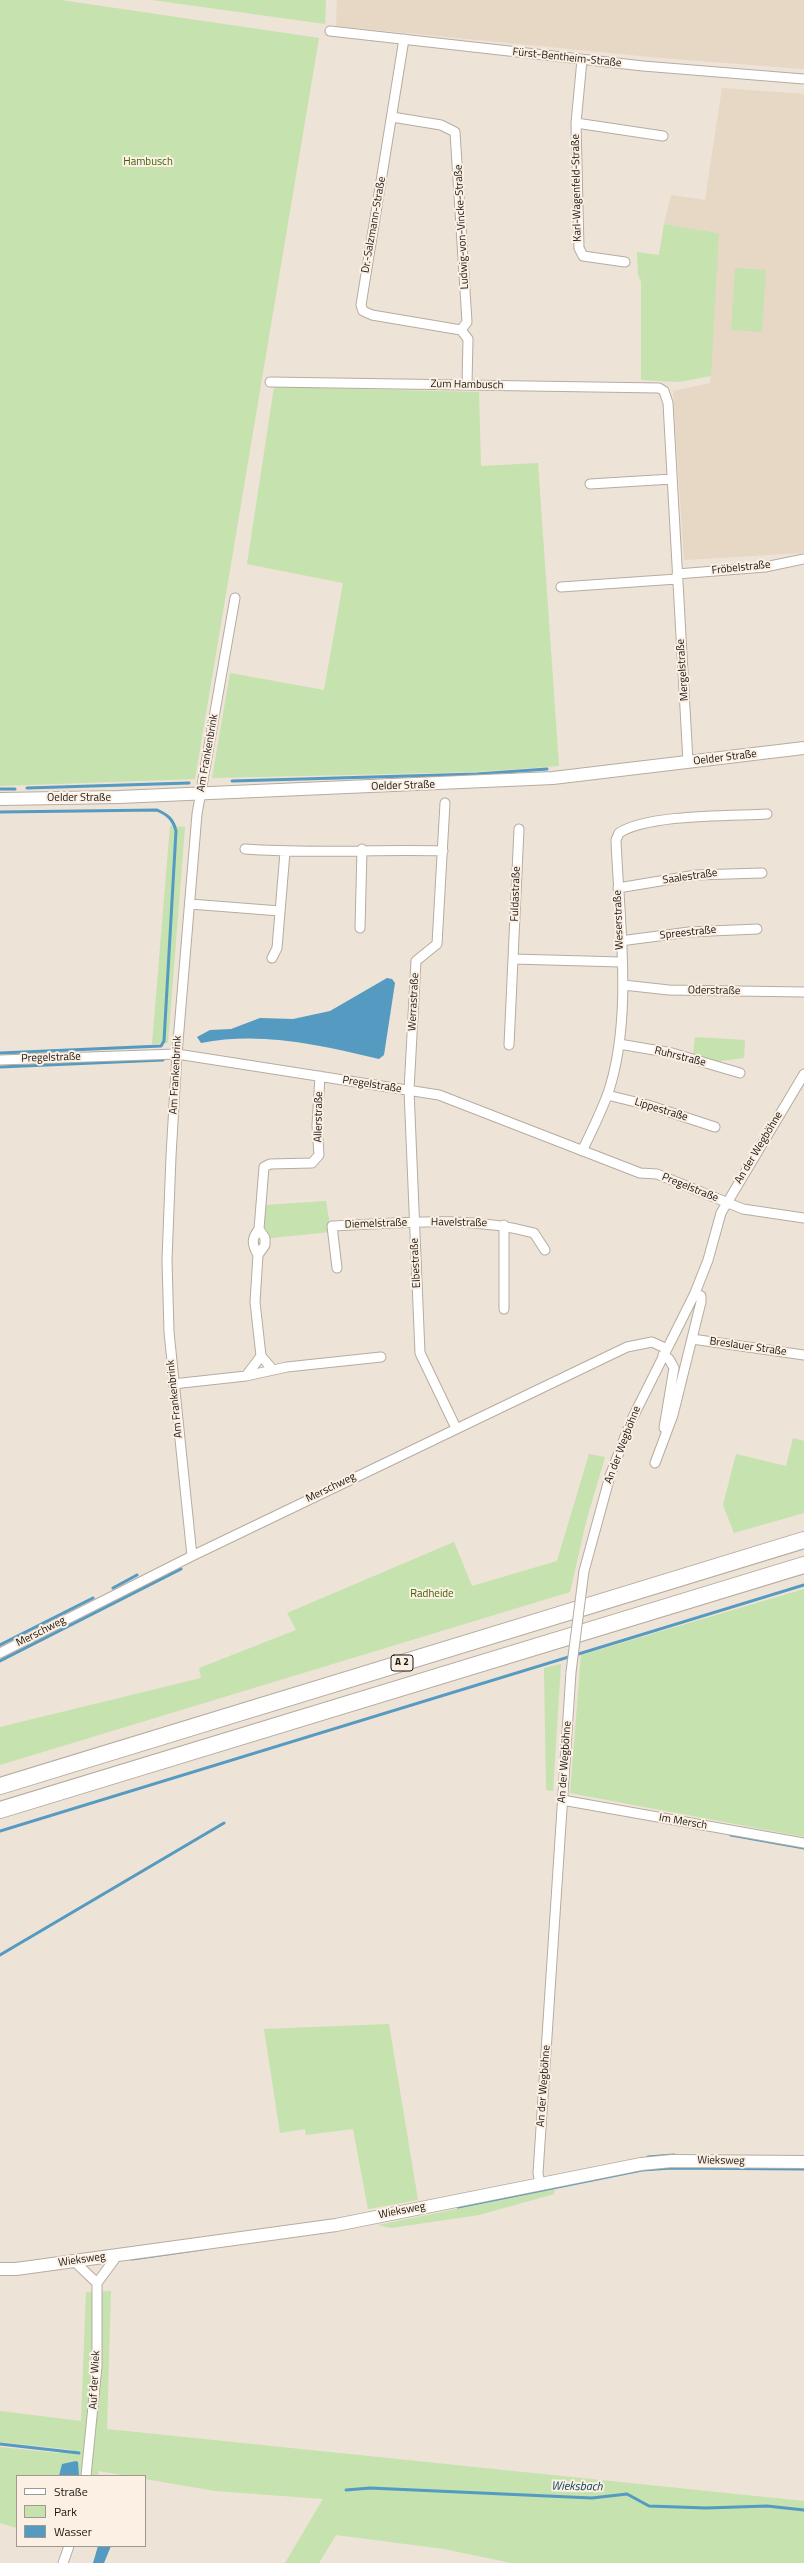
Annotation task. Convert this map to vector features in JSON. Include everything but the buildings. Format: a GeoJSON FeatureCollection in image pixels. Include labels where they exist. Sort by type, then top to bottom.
{"type":"FeatureCollection","features":[{"type":"Feature","properties":{"kind":"highway","name":"A 2"},"geometry":{"type":"LineString","coordinates":[[0,1786],[804,1540]]}},
{"type":"Feature","properties":{"kind":"highway","name":"A 2"},"geometry":{"type":"LineString","coordinates":[[0,1810],[804,1565]]}},
{"type":"Feature","properties":{"kind":"street","name":"Fürst-Bentheim-Straße"},"geometry":{"type":"LineString","coordinates":[[330,31],[582,60],[804,79]]}},
{"type":"Feature","properties":{"kind":"street","name":"Dr.-Salzmann-Straße"},"geometry":{"type":"LineString","coordinates":[[404,39],[361,298],[363,311],[372,315],[461,330]]}},
{"type":"Feature","properties":{"kind":"street","name":"Karl-Wagenfeld-Straße"},"geometry":{"type":"LineString","coordinates":[[582,60],[576,124],[579,248],[583,256],[625,262]]}},
{"type":"Feature","properties":{"kind":"street","name":"Ludwig-von-Vincke-Straße"},"geometry":{"type":"LineString","coordinates":[[392,117],[441,125],[455,132],[467,322],[461,330]]}},
{"type":"Feature","properties":{"kind":"street","name":"Karl-Wagenfeld-Straße"},"geometry":{"type":"LineString","coordinates":[[576,124],[663,136]]}},
{"type":"Feature","properties":{"kind":"street"},"geometry":{"type":"LineString","coordinates":[[461,330],[468,339],[467,384]]}},
{"type":"Feature","properties":{"kind":"street","name":"Zum Hambusch"},"geometry":{"type":"LineString","coordinates":[[270,382],[659,388],[664,391]]}},
{"type":"Feature","properties":{"kind":"street","name":"Mergelstraße"},"geometry":{"type":"LineString","coordinates":[[664,391],[668,403],[688,762]]}},
{"type":"Feature","properties":{"kind":"street"},"geometry":{"type":"LineString","coordinates":[[590,484],[672,479]]}},
{"type":"Feature","properties":{"kind":"street","name":"Fröbelstraße"},"geometry":{"type":"LineString","coordinates":[[677,576],[765,567],[804,559]]}},
{"type":"Feature","properties":{"kind":"street"},"geometry":{"type":"LineString","coordinates":[[561,587],[677,576]]}},
{"type":"Feature","properties":{"kind":"street","name":"Am Frankenbrink"},"geometry":{"type":"LineString","coordinates":[[192,1556],[173,1384],[169,1332],[167,1260],[177,1054],[197,814],[235,598]]}},
{"type":"Feature","properties":{"kind":"street","name":"Oelder Straße"},"geometry":{"type":"LineString","coordinates":[[0,799],[201,794],[546,778],[804,748]]}},
{"type":"Feature","properties":{"kind":"street","name":"Werrastraße"},"geometry":{"type":"LineString","coordinates":[[409,1090],[416,961],[437,944],[445,803]]}},
{"type":"Feature","properties":{"kind":"street","name":"Weserstraße"},"geometry":{"type":"LineString","coordinates":[[582,1151],[607,1095],[618,1044],[623,985],[616,840],[619,833],[624,830],[648,824],[685,818],[767,814]]}},
{"type":"Feature","properties":{"kind":"street","name":"Fuldastraße"},"geometry":{"type":"LineString","coordinates":[[509,1045],[519,829]]}},
{"type":"Feature","properties":{"kind":"street"},"geometry":{"type":"LineString","coordinates":[[245,849],[286,852],[362,849],[443,851]]}},
{"type":"Feature","properties":{"kind":"street"},"geometry":{"type":"LineString","coordinates":[[360,928],[362,849]]}},
{"type":"Feature","properties":{"kind":"street"},"geometry":{"type":"LineString","coordinates":[[272,958],[277,948],[286,852]]}},
{"type":"Feature","properties":{"kind":"street","name":"Saalestraße"},"geometry":{"type":"LineString","coordinates":[[618,888],[696,875],[762,873]]}},
{"type":"Feature","properties":{"kind":"street"},"geometry":{"type":"LineString","coordinates":[[190,904],[280,911]]}},
{"type":"Feature","properties":{"kind":"street","name":"Spreestraße"},"geometry":{"type":"LineString","coordinates":[[620,941],[689,932],[757,929]]}},
{"type":"Feature","properties":{"kind":"street"},"geometry":{"type":"LineString","coordinates":[[513,959],[621,962]]}},
{"type":"Feature","properties":{"kind":"street","name":"Oderstraße"},"geometry":{"type":"LineString","coordinates":[[623,985],[669,990],[804,992]]}},
{"type":"Feature","properties":{"kind":"street","name":"Ruhrstraße"},"geometry":{"type":"LineString","coordinates":[[618,1044],[672,1053],[740,1073]]}},
{"type":"Feature","properties":{"kind":"street","name":"Pregelstraße"},"geometry":{"type":"LineString","coordinates":[[0,1060],[177,1054],[439,1095],[582,1151],[640,1172],[657,1174],[743,1209],[804,1218]]}},
{"type":"Feature","properties":{"kind":"street","name":"An der Wegböhne"},"geometry":{"type":"LineString","coordinates":[[540,2184],[538,2173],[571,1672],[584,1571],[610,1476],[631,1421],[695,1292],[726,1202],[804,1074]]}},
{"type":"Feature","properties":{"kind":"street","name":"Allerstraße"},"geometry":{"type":"LineString","coordinates":[[261,1356],[255,1302],[258,1255],[265,1245],[265,1238],[259,1229],[264,1167],[270,1164],[312,1163],[319,1155],[317,1126],[320,1076]]}},
{"type":"Feature","properties":{"kind":"street","name":"Elbestraße"},"geometry":{"type":"LineString","coordinates":[[409,1090],[420,1353],[456,1428]]}},
{"type":"Feature","properties":{"kind":"street","name":"Lippestraße"},"geometry":{"type":"LineString","coordinates":[[607,1095],[648,1105],[715,1127]]}},
{"type":"Feature","properties":{"kind":"street","name":"Havelstraße"},"geometry":{"type":"LineString","coordinates":[[414,1223],[469,1221],[504,1225],[534,1233],[545,1250]]}},
{"type":"Feature","properties":{"kind":"street","name":"Diemelstraße"},"geometry":{"type":"LineString","coordinates":[[337,1268],[332,1226],[414,1223]]}},
{"type":"Feature","properties":{"kind":"street"},"geometry":{"type":"LineString","coordinates":[[504,1225],[504,1308]]}},
{"type":"Feature","properties":{"kind":"street"},"geometry":{"type":"LineString","coordinates":[[655,1463],[673,1416],[701,1302],[701,1296],[695,1292]]}},
{"type":"Feature","properties":{"kind":"street","name":"Breslauer Straße"},"geometry":{"type":"LineString","coordinates":[[692,1339],[804,1355]]}},
{"type":"Feature","properties":{"kind":"street","name":"Merschweg"},"geometry":{"type":"LineString","coordinates":[[0,1653],[192,1556],[627,1347],[652,1342],[665,1352]]}},
{"type":"Feature","properties":{"kind":"street"},"geometry":{"type":"LineString","coordinates":[[664,1437],[674,1368],[665,1352]]}},
{"type":"Feature","properties":{"kind":"street"},"geometry":{"type":"LineString","coordinates":[[246,1376],[261,1356],[273,1370]]}},
{"type":"Feature","properties":{"kind":"street"},"geometry":{"type":"LineString","coordinates":[[173,1384],[246,1376],[273,1370],[381,1357]]}},
{"type":"Feature","properties":{"kind":"street","name":"Im Mersch"},"geometry":{"type":"LineString","coordinates":[[562,1800],[804,1843]]}},
{"type":"Feature","properties":{"kind":"street","name":"Wieksweg"},"geometry":{"type":"LineString","coordinates":[[0,2269],[16,2269],[78,2261],[336,2224],[641,2164],[672,2161],[804,2162]]}},
{"type":"Feature","properties":{"kind":"street"},"geometry":{"type":"LineString","coordinates":[[78,2261],[78,2265],[98,2283],[114,2260],[114,2256]]}},
{"type":"Feature","properties":{"kind":"street","name":"Auf der Wiek"},"geometry":{"type":"LineString","coordinates":[[86,2475],[97,2366],[98,2283]]}},
{"type":"Feature","properties":{"kind":"street"},"geometry":{"type":"LineString","coordinates":[[63,2563],[69,2547]]}},
{"type":"Feature","properties":{"kind":"shaded area"},"geometry":{"type":"Polygon","coordinates":[[[337,0],[804,0],[804,69],[661,58],[336,26],[337,0]]]}},
{"type":"Feature","properties":{"kind":"shaded area"},"geometry":{"type":"Polygon","coordinates":[[[722,88],[804,94],[804,553],[684,560],[673,391],[710,383],[719,233],[664,224],[671,195],[705,200],[722,88]]]}},
{"type":"Feature","properties":{"kind":"green space","name":"Hambusch"},"geometry":{"type":"Polygon","coordinates":[[[0,0],[61,0],[319,38],[195,779],[0,786],[0,0]]]}},
{"type":"Feature","properties":{"kind":"green space"},"geometry":{"type":"Polygon","coordinates":[[[152,0],[326,0],[325,24],[152,0]]]}},
{"type":"Feature","properties":{"kind":"green space"},"geometry":{"type":"Polygon","coordinates":[[[664,224],[719,233],[711,376],[679,382],[641,380],[641,282],[638,274],[637,252],[659,255],[664,224]]]}},
{"type":"Feature","properties":{"kind":"green space"},"geometry":{"type":"Polygon","coordinates":[[[735,268],[766,270],[762,332],[731,330],[735,268]]]}},
{"type":"Feature","properties":{"kind":"green space"},"geometry":{"type":"Polygon","coordinates":[[[274,387],[479,392],[481,466],[538,463],[559,766],[476,772],[212,778],[230,673],[324,690],[343,583],[247,564],[274,387]]]}},
{"type":"Feature","properties":{"kind":"green space"},"geometry":{"type":"Polygon","coordinates":[[[170,826],[185,827],[168,1043],[152,1044],[170,826]]]}},
{"type":"Feature","properties":{"kind":"green space"},"geometry":{"type":"Polygon","coordinates":[[[695,1037],[745,1040],[744,1058],[713,1062],[693,1056],[695,1037]]]}},
{"type":"Feature","properties":{"kind":"green space"},"geometry":{"type":"Polygon","coordinates":[[[326,1201],[331,1232],[271,1238],[264,1226],[265,1205],[326,1201]]]}},
{"type":"Feature","properties":{"kind":"green space"},"geometry":{"type":"Polygon","coordinates":[[[793,1438],[804,1441],[804,1513],[734,1533],[723,1505],[736,1454],[786,1466],[793,1438]]]}},
{"type":"Feature","properties":{"kind":"green space","name":"Radheide"},"geometry":{"type":"Polygon","coordinates":[[[589,1454],[605,1457],[586,1522],[570,1592],[0,1765],[0,1727],[201,1678],[199,1668],[296,1630],[287,1613],[454,1542],[472,1586],[557,1561],[589,1454]]]}},
{"type":"Feature","properties":{"kind":"green space"},"geometry":{"type":"Polygon","coordinates":[[[804,1589],[804,1837],[570,1793],[581,1655],[804,1589]]]}},
{"type":"Feature","properties":{"kind":"green space"},"geometry":{"type":"Polygon","coordinates":[[[561,1664],[553,1791],[546,1790],[544,1668],[561,1664]]]}},
{"type":"Feature","properties":{"kind":"green space"},"geometry":{"type":"Polygon","coordinates":[[[389,2024],[418,2200],[368,2209],[353,2129],[306,2135],[305,2129],[280,2133],[264,2029],[389,2024]]]}},
{"type":"Feature","properties":{"kind":"green space"},"geometry":{"type":"Polygon","coordinates":[[[555,2189],[554,2194],[479,2215],[391,2228],[378,2225],[555,2189]]]}},
{"type":"Feature","properties":{"kind":"green space"},"geometry":{"type":"Polygon","coordinates":[[[111,2291],[107,2429],[804,2501],[804,2563],[511,2563],[444,2549],[336,2535],[319,2563],[285,2563],[323,2499],[215,2491],[146,2479],[146,2475],[122,2475],[99,2471],[98,2475],[16,2475],[16,2528],[0,2523],[0,2447],[58,2453],[73,2450],[0,2442],[0,2411],[81,2421],[86,2292],[111,2291]]]}},
{"type":"Feature","properties":{"kind":"water"},"geometry":{"type":"Polygon","coordinates":[[[387,978],[392,979],[395,983],[384,1055],[379,1059],[290,1041],[246,1038],[201,1043],[197,1037],[210,1030],[231,1029],[260,1018],[293,1019],[330,1011],[387,978]]]}},
{"type":"Feature","properties":{"kind":"water"},"geometry":{"type":"Polygon","coordinates":[[[76,2461],[78,2462],[79,2475],[59,2475],[62,2464],[76,2461]]]}},
{"type":"Feature","properties":{"kind":"water"},"geometry":{"type":"Polygon","coordinates":[[[98,2547],[111,2547],[104,2563],[93,2563],[98,2547]]]}},
{"type":"Feature","properties":{"kind":"waterway"},"geometry":{"type":"LineString","coordinates":[[232,781],[477,774],[547,769]]}},
{"type":"Feature","properties":{"kind":"waterway"},"geometry":{"type":"LineString","coordinates":[[27,788],[189,783]]}},
{"type":"Feature","properties":{"kind":"waterway"},"geometry":{"type":"LineString","coordinates":[[0,789],[15,789]]}},
{"type":"Feature","properties":{"kind":"waterway"},"geometry":{"type":"LineString","coordinates":[[0,812],[157,810],[170,818],[176,831],[164,1041],[161,1046],[0,1053]]}},
{"type":"Feature","properties":{"kind":"waterway"},"geometry":{"type":"LineString","coordinates":[[0,1067],[163,1060]]}},
{"type":"Feature","properties":{"kind":"waterway"},"geometry":{"type":"LineString","coordinates":[[0,1661],[181,1569]]}},
{"type":"Feature","properties":{"kind":"waterway"},"geometry":{"type":"LineString","coordinates":[[113,1588],[137,1575]]}},
{"type":"Feature","properties":{"kind":"waterway"},"geometry":{"type":"LineString","coordinates":[[0,1831],[804,1585]]}},
{"type":"Feature","properties":{"kind":"waterway"},"geometry":{"type":"LineString","coordinates":[[0,1645],[93,1598]]}},
{"type":"Feature","properties":{"kind":"waterway"},"geometry":{"type":"LineString","coordinates":[[0,1955],[224,1823]]}},
{"type":"Feature","properties":{"kind":"waterway"},"geometry":{"type":"LineString","coordinates":[[731,1835],[804,1848]]}},
{"type":"Feature","properties":{"kind":"waterway"},"geometry":{"type":"LineString","coordinates":[[648,2157],[674,2155]]}},
{"type":"Feature","properties":{"kind":"waterway"},"geometry":{"type":"LineString","coordinates":[[458,2207],[642,2170],[671,2168],[804,2169]]}},
{"type":"Feature","properties":{"kind":"waterway"},"geometry":{"type":"LineString","coordinates":[[132,2259],[202,2249]]}},
{"type":"Feature","properties":{"kind":"waterway"},"geometry":{"type":"LineString","coordinates":[[0,2444],[79,2453]]}},
{"type":"Feature","properties":{"kind":"waterway","name":"Wieksbach"},"geometry":{"type":"LineString","coordinates":[[346,2490],[370,2488],[592,2498],[627,2494],[649,2506],[706,2508],[767,2506],[804,2510]]}}]}
